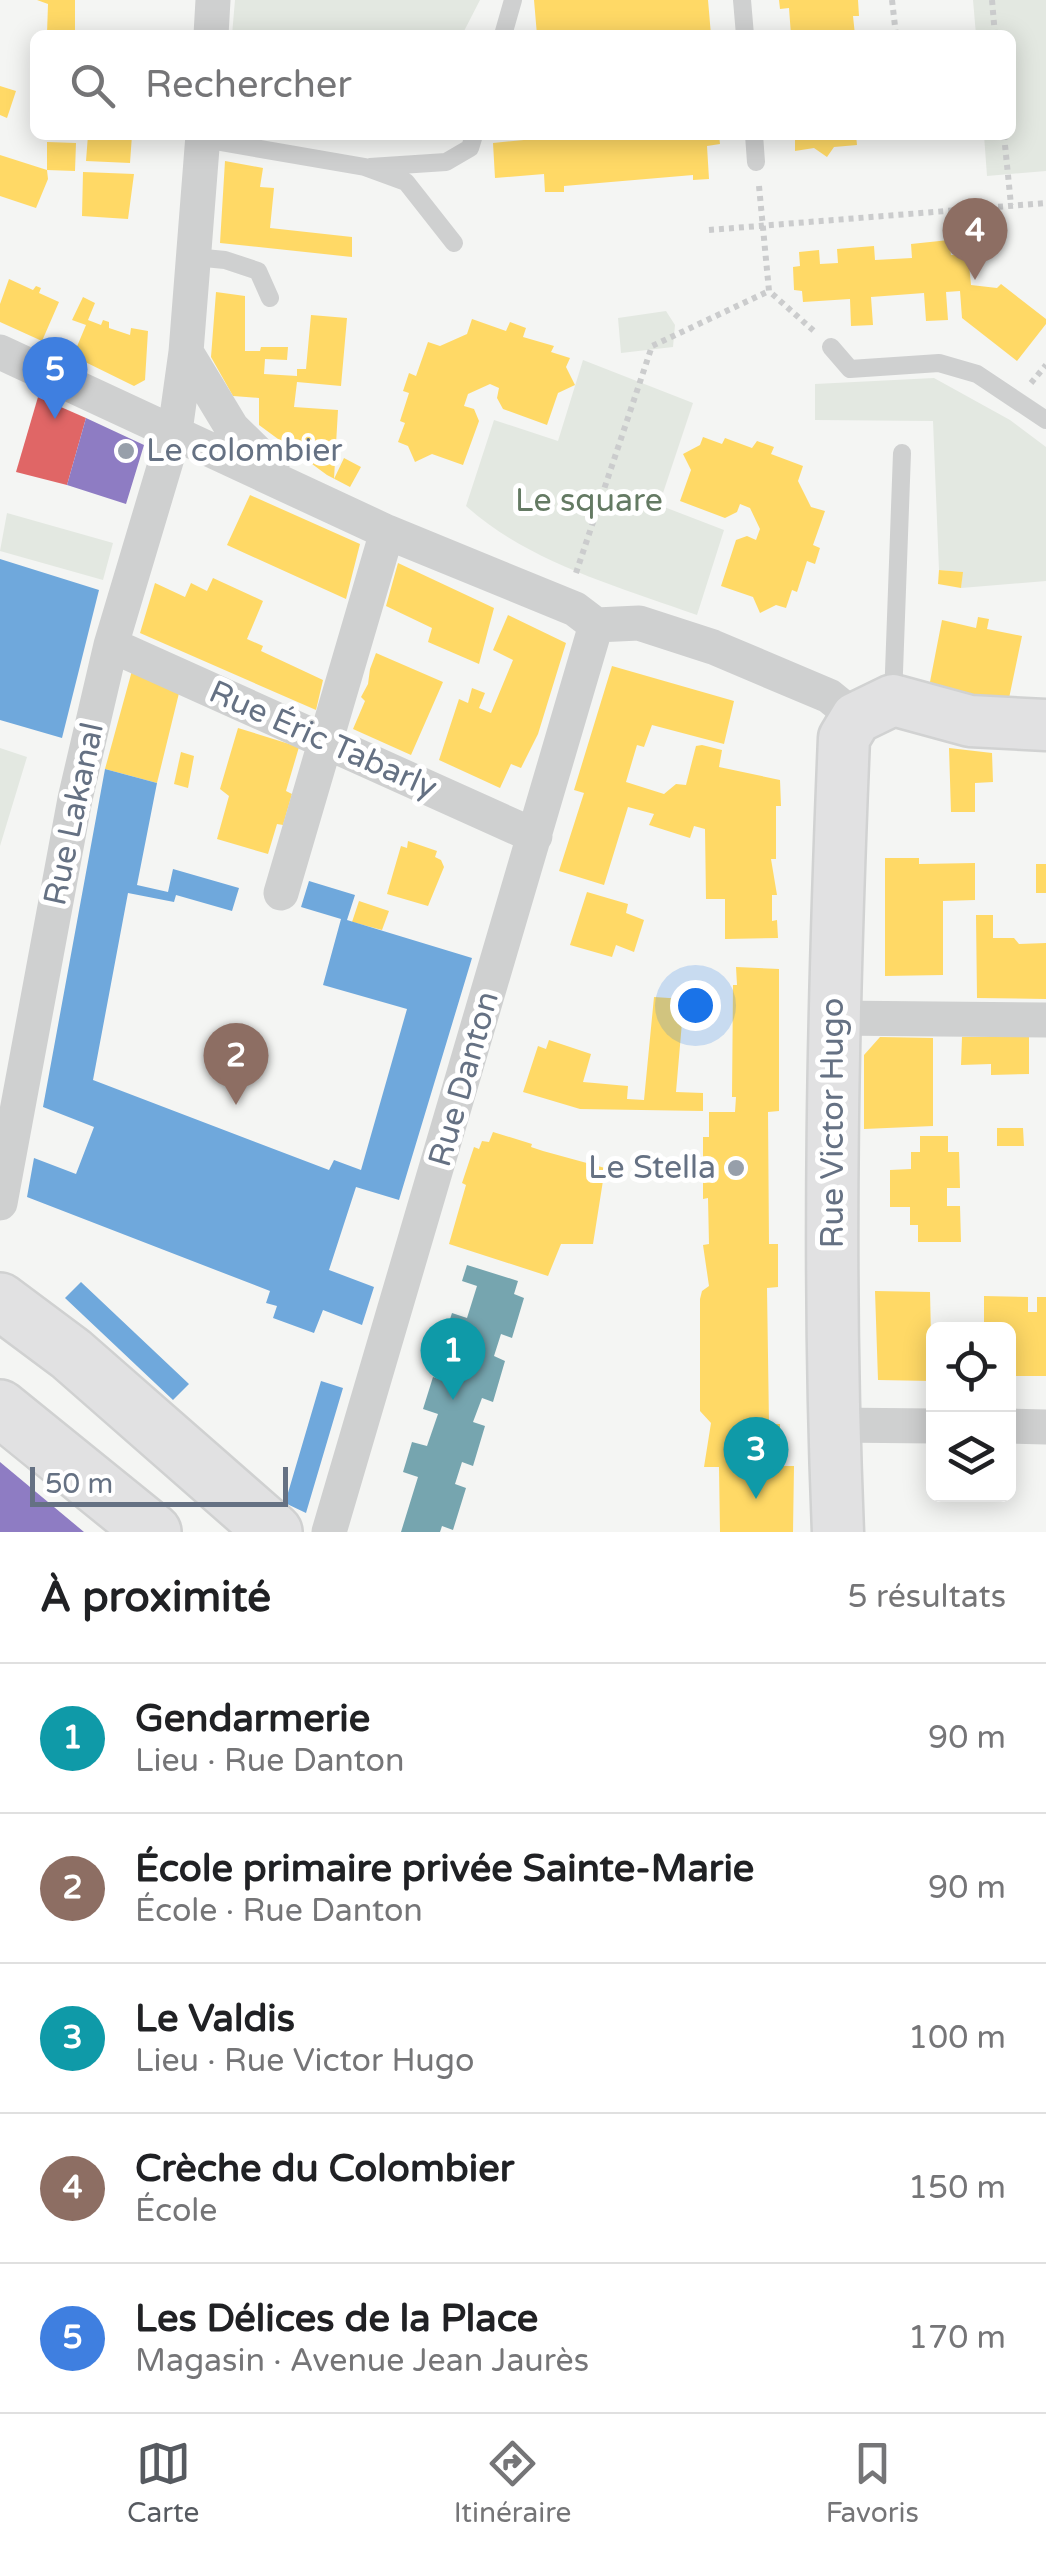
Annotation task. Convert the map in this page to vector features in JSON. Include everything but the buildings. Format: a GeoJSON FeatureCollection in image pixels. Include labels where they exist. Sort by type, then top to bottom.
{"type":"FeatureCollection","features":[{"type":"Feature","properties":{"kind":"main road"},"geometry":{"type":"LineString","coordinates":[[859,705],[970,721],[1046,726]]}},
{"type":"Feature","properties":{"kind":"main road","name":"Rue Victor Hugo"},"geometry":{"type":"LineString","coordinates":[[838,1532],[833,1425],[832,1018],[844,738],[859,705]]}},
{"type":"Feature","properties":{"kind":"main road"},"geometry":{"type":"LineString","coordinates":[[8,1322],[71,1354],[274,1532]]}},
{"type":"Feature","properties":{"kind":"main road"},"geometry":{"type":"LineString","coordinates":[[0,1408],[153,1532]]}},
{"type":"Feature","properties":{"kind":"street"},"geometry":{"type":"LineString","coordinates":[[210,30],[213,0]]}},
{"type":"Feature","properties":{"kind":"street","name":"Rue Lakanal"},"geometry":{"type":"LineString","coordinates":[[0,1203],[75,799],[111,645],[175,431],[186,352],[203,140]]}},
{"type":"Feature","properties":{"kind":"street"},"geometry":{"type":"LineString","coordinates":[[0,352],[387,532],[566,604],[596,624],[639,623],[713,647],[859,705]]}},
{"type":"Feature","properties":{"kind":"street"},"geometry":{"type":"LineString","coordinates":[[186,352],[232,428],[304,493]]}},
{"type":"Feature","properties":{"kind":"street"},"geometry":{"type":"LineString","coordinates":[[281,893],[387,532]]}},
{"type":"Feature","properties":{"kind":"street","name":"Rue Danton"},"geometry":{"type":"LineString","coordinates":[[330,1532],[596,624]]}},
{"type":"Feature","properties":{"kind":"street","name":"Rue Éric Tabarly"},"geometry":{"type":"LineString","coordinates":[[111,645],[535,836]]}},
{"type":"Feature","properties":{"kind":"street"},"geometry":{"type":"LineString","coordinates":[[832,1018],[1046,1020]]}},
{"type":"Feature","properties":{"kind":"street"},"geometry":{"type":"LineString","coordinates":[[833,1425],[926,1426]]}},
{"type":"Feature","properties":{"kind":"street"},"geometry":{"type":"LineString","coordinates":[[1016,1426],[1046,1426]]}},
{"type":"Feature","properties":{"kind":"lane"},"geometry":{"type":"LineString","coordinates":[[504,30],[513,0]]}},
{"type":"Feature","properties":{"kind":"lane"},"geometry":{"type":"LineString","coordinates":[[742,0],[745,30]]}},
{"type":"Feature","properties":{"kind":"lane"},"geometry":{"type":"LineString","coordinates":[[219,140],[364,167],[406,182],[454,243]]}},
{"type":"Feature","properties":{"kind":"lane"},"geometry":{"type":"LineString","coordinates":[[364,167],[446,162],[470,148],[472,140]]}},
{"type":"Feature","properties":{"kind":"lane"},"geometry":{"type":"LineString","coordinates":[[754,140],[756,162]]}},
{"type":"Feature","properties":{"kind":"lane"},"geometry":{"type":"LineString","coordinates":[[194,258],[225,260],[258,271],[270,298]]}},
{"type":"Feature","properties":{"kind":"lane"},"geometry":{"type":"LineString","coordinates":[[831,347],[850,369],[939,362],[977,374],[1046,420]]}},
{"type":"Feature","properties":{"kind":"lane"},"geometry":{"type":"LineString","coordinates":[[859,705],[902,453]]}},
{"type":"Feature","properties":{"kind":"path"},"geometry":{"type":"LineString","coordinates":[[892,0],[895,30]]}},
{"type":"Feature","properties":{"kind":"path"},"geometry":{"type":"LineString","coordinates":[[992,0],[995,30]]}},
{"type":"Feature","properties":{"kind":"path"},"geometry":{"type":"LineString","coordinates":[[1004,140],[1011,206]]}},
{"type":"Feature","properties":{"kind":"path"},"geometry":{"type":"LineString","coordinates":[[756,162],[770,291],[831,347]]}},
{"type":"Feature","properties":{"kind":"path"},"geometry":{"type":"LineString","coordinates":[[708,230],[1046,202]]}},
{"type":"Feature","properties":{"kind":"path"},"geometry":{"type":"LineString","coordinates":[[566,604],[652,346],[770,291]]}},
{"type":"Feature","properties":{"kind":"green space"},"geometry":{"type":"Polygon","coordinates":[[[235,0],[480,0],[465,30],[232,30],[235,0]]]}},
{"type":"Feature","properties":{"kind":"green space"},"geometry":{"type":"Polygon","coordinates":[[[973,0],[1046,0],[1046,171],[987,176],[984,140],[1016,140],[1016,30],[976,30],[973,0]]]}},
{"type":"Feature","properties":{"kind":"green space"},"geometry":{"type":"Polygon","coordinates":[[[666,311],[675,325],[673,347],[621,353],[618,318],[666,311]]]}},
{"type":"Feature","properties":{"kind":"green space","name":"Le square"},"geometry":{"type":"Polygon","coordinates":[[[583,360],[693,403],[659,505],[724,530],[697,615],[546,558],[517,543],[466,506],[494,420],[558,441],[583,360]]]}},
{"type":"Feature","properties":{"kind":"green space"},"geometry":{"type":"Polygon","coordinates":[[[934,378],[1010,420],[1046,447],[1046,581],[961,588],[962,572],[939,570],[933,421],[815,420],[815,384],[934,378]]]}},
{"type":"Feature","properties":{"kind":"green space"},"geometry":{"type":"Polygon","coordinates":[[[7,513],[113,543],[103,580],[0,551],[7,513]]]}},
{"type":"Feature","properties":{"kind":"green space"},"geometry":{"type":"Polygon","coordinates":[[[0,748],[27,757],[0,846],[0,748]]]}},
{"type":"Feature","properties":{"kind":"place","name":"Crèche du Colombier"},"geometry":{"type":"Point","coordinates":[975,280]}},
{"type":"Feature","properties":{"kind":"place","name":"Les Délices de la Place"},"geometry":{"type":"Point","coordinates":[55,419]}},
{"type":"Feature","properties":{"kind":"place","name":"Le colombier"},"geometry":{"type":"Point","coordinates":[126,451]}},
{"type":"Feature","properties":{"kind":"place","name":"École primaire privée Sainte-Marie"},"geometry":{"type":"Point","coordinates":[236,1105]}},
{"type":"Feature","properties":{"kind":"place","name":"Le Stella"},"geometry":{"type":"Point","coordinates":[736,1168]}},
{"type":"Feature","properties":{"kind":"place","name":"Gendarmerie"},"geometry":{"type":"Point","coordinates":[453,1400]}},
{"type":"Feature","properties":{"kind":"place","name":"Le Valdis"},"geometry":{"type":"Point","coordinates":[756,1499]}}]}
